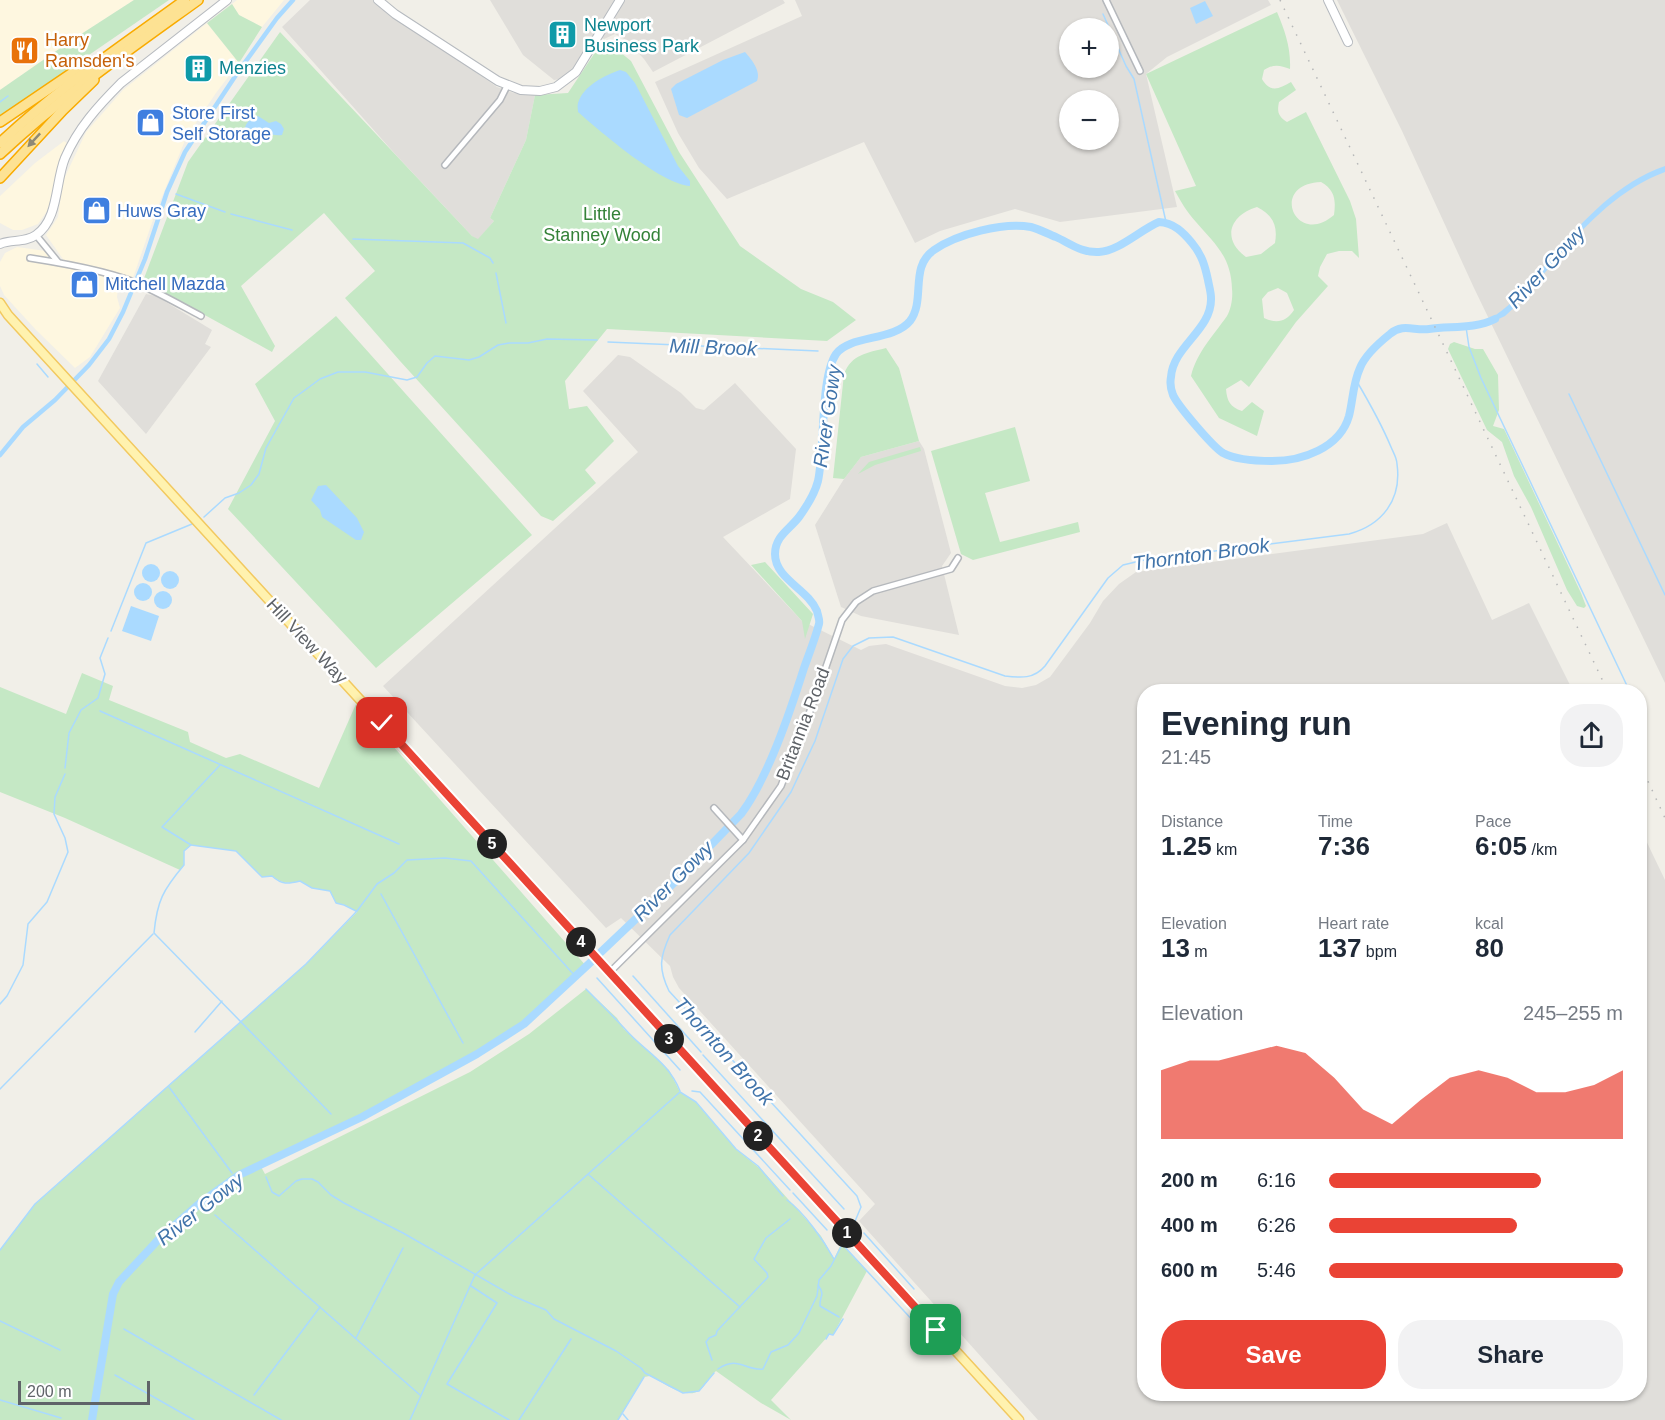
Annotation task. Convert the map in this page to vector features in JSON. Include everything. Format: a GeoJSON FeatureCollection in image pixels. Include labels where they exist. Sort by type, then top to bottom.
{"type":"FeatureCollection","features":[{"type":"Feature","properties":{"kind":"highway"},"geometry":{"type":"LineString","coordinates":[[0,143],[79,76],[186,0]]}},
{"type":"Feature","properties":{"kind":"highway"},"geometry":{"type":"LineString","coordinates":[[0,154],[48,110],[198,0]]}},
{"type":"Feature","properties":{"kind":"highway"},"geometry":{"type":"LineString","coordinates":[[0,122],[113,46],[156,21]]}},
{"type":"Feature","properties":{"kind":"highway"},"geometry":{"type":"LineString","coordinates":[[0,177],[63,110],[125,52]]}},
{"type":"Feature","properties":{"kind":"main road","name":"Hill View Way"},"geometry":{"type":"LineString","coordinates":[[0,303],[4,313],[79,391],[1019,1420]]}},
{"type":"Feature","properties":{"kind":"street"},"geometry":{"type":"LineString","coordinates":[[1,242],[18,242],[36,235],[48,222],[63,163],[89,117],[121,83],[227,0]]}},
{"type":"Feature","properties":{"kind":"street"},"geometry":{"type":"LineString","coordinates":[[378,0],[507,86],[521,90],[540,91],[555,87],[567,80],[586,58],[620,0]]}},
{"type":"Feature","properties":{"kind":"street"},"geometry":{"type":"LineString","coordinates":[[1106,0],[1140,71]]}},
{"type":"Feature","properties":{"kind":"street"},"geometry":{"type":"LineString","coordinates":[[1328,0],[1348,42]]}},
{"type":"Feature","properties":{"kind":"street"},"geometry":{"type":"LineString","coordinates":[[445,165],[500,100],[507,86]]}},
{"type":"Feature","properties":{"kind":"street"},"geometry":{"type":"LineString","coordinates":[[36,235],[58,262]]}},
{"type":"Feature","properties":{"kind":"street"},"geometry":{"type":"LineString","coordinates":[[30,258],[58,262],[127,279],[201,316]]}},
{"type":"Feature","properties":{"kind":"street","name":"Britannia Road"},"geometry":{"type":"LineString","coordinates":[[609,973],[743,840],[781,786],[817,693],[830,650],[842,620],[849,610],[856,602],[873,591],[951,569],[958,558]]}},
{"type":"Feature","properties":{"kind":"street"},"geometry":{"type":"LineString","coordinates":[[714,808],[743,840]]}},
{"type":"Feature","properties":{"kind":"shaded area"},"geometry":{"type":"Polygon","coordinates":[[[0,0],[134,0],[0,90],[0,0]]]}},
{"type":"Feature","properties":{"kind":"shaded area"},"geometry":{"type":"Polygon","coordinates":[[[237,0],[284,0],[262,27],[239,15],[232,4],[237,0]]]}},
{"type":"Feature","properties":{"kind":"shaded area"},"geometry":{"type":"Polygon","coordinates":[[[310,0],[373,0],[497,87],[514,93],[535,95],[526,140],[490,218],[494,221],[478,240],[396,155],[282,27],[310,0]]]}},
{"type":"Feature","properties":{"kind":"shaded area"},"geometry":{"type":"Polygon","coordinates":[[[490,0],[783,0],[785,3],[653,72],[626,40],[615,34],[604,39],[594,34],[574,68],[561,79],[554,80],[523,55],[490,0]]]}},
{"type":"Feature","properties":{"kind":"shaded area"},"geometry":{"type":"Polygon","coordinates":[[[795,0],[1268,0],[1271,5],[1167,57],[1146,74],[1177,207],[1060,222],[1015,209],[940,231],[915,243],[864,142],[727,199],[699,168],[678,133],[655,82],[802,16],[795,0]]]}},
{"type":"Feature","properties":{"kind":"shaded area"},"geometry":{"type":"Polygon","coordinates":[[[1337,0],[1665,0],[1665,683],[1474,288],[1402,131],[1337,0]]]}},
{"type":"Feature","properties":{"kind":"shaded area"},"geometry":{"type":"Polygon","coordinates":[[[207,23],[239,63],[186,138],[155,214],[133,278],[65,262],[46,235],[58,217],[63,181],[86,132],[123,90],[207,23]]]}},
{"type":"Feature","properties":{"kind":"shaded area"},"geometry":{"type":"Polygon","coordinates":[[[64,141],[69,145],[56,180],[50,207],[38,224],[22,230],[13,230],[0,223],[0,196],[35,163],[64,141]]]}},
{"type":"Feature","properties":{"kind":"shaded area"},"geometry":{"type":"Polygon","coordinates":[[[17,247],[46,251],[59,265],[119,280],[117,297],[120,308],[90,357],[75,368],[4,295],[0,286],[0,262],[5,253],[17,247]]]}},
{"type":"Feature","properties":{"kind":"shaded area"},"geometry":{"type":"Polygon","coordinates":[[[146,294],[156,296],[212,330],[205,344],[211,347],[146,434],[98,381],[146,294]]]}},
{"type":"Feature","properties":{"kind":"shaded area"},"geometry":{"type":"Polygon","coordinates":[[[618,355],[630,357],[681,393],[696,408],[704,410],[735,383],[796,449],[790,499],[723,537],[802,621],[861,650],[869,646],[886,644],[1005,686],[1022,688],[1036,685],[1050,677],[1090,623],[1103,601],[1119,584],[1136,572],[1423,534],[1447,523],[1492,620],[1529,603],[1570,684],[1137,684],[1137,1401],[1647,1401],[1647,843],[1665,880],[1665,1420],[1038,1420],[859,1221],[875,1204],[679,988],[670,966],[621,918],[606,928],[383,686],[638,452],[583,391],[618,355]]]}},
{"type":"Feature","properties":{"kind":"shaded area"},"geometry":{"type":"Polygon","coordinates":[[[919,441],[924,449],[951,553],[942,566],[959,635],[861,616],[841,607],[815,525],[861,457],[919,441]]]}},
{"type":"Feature","properties":{"kind":"green space"},"geometry":{"type":"Polygon","coordinates":[[[134,0],[169,0],[0,116],[0,90],[134,0]]]}},
{"type":"Feature","properties":{"kind":"green space"},"geometry":{"type":"Polygon","coordinates":[[[232,4],[239,15],[262,27],[239,63],[207,23],[232,4]]]}},
{"type":"Feature","properties":{"kind":"green space"},"geometry":{"type":"Polygon","coordinates":[[[1277,12],[1287,40],[1290,69],[1280,66],[1270,67],[1264,70],[1262,79],[1272,88],[1291,82],[1296,90],[1279,102],[1279,114],[1287,122],[1306,112],[1350,201],[1356,219],[1359,258],[1352,251],[1327,254],[1318,276],[1328,286],[1296,322],[1249,387],[1241,380],[1226,389],[1228,400],[1235,408],[1242,411],[1252,402],[1264,411],[1257,436],[1219,418],[1191,376],[1201,352],[1231,307],[1231,278],[1221,252],[1190,214],[1175,191],[1196,186],[1146,74],[1277,12]],[[1321,182],[1305,185],[1295,193],[1292,202],[1293,212],[1299,220],[1308,224],[1320,223],[1334,215],[1333,196],[1329,188],[1321,182]],[[1257,207],[1235,222],[1231,235],[1233,243],[1246,257],[1261,254],[1275,243],[1276,237],[1271,217],[1257,207]],[[1278,288],[1268,292],[1262,299],[1264,318],[1277,321],[1288,317],[1294,310],[1287,293],[1278,288]]]}},
{"type":"Feature","properties":{"kind":"green space","name":"Little Stanney Wood"},"geometry":{"type":"Polygon","coordinates":[[[280,32],[472,236],[478,239],[494,221],[490,218],[526,140],[535,95],[568,93],[604,39],[631,61],[679,152],[740,246],[801,289],[833,302],[856,320],[827,341],[607,329],[565,381],[569,409],[587,406],[614,441],[585,470],[596,483],[553,521],[541,516],[345,298],[375,271],[324,213],[241,286],[275,346],[272,352],[143,281],[188,162],[280,32]]]}},
{"type":"Feature","properties":{"kind":"green space"},"geometry":{"type":"Polygon","coordinates":[[[336,316],[532,535],[376,668],[228,509],[275,421],[255,384],[336,316]]]}},
{"type":"Feature","properties":{"kind":"green space"},"geometry":{"type":"Polygon","coordinates":[[[1454,342],[1475,349],[1483,349],[1498,375],[1499,410],[1493,426],[1504,429],[1581,593],[1586,606],[1584,608],[1577,606],[1567,590],[1531,507],[1514,476],[1502,442],[1487,430],[1448,349],[1454,342]]]}},
{"type":"Feature","properties":{"kind":"green space"},"geometry":{"type":"Polygon","coordinates":[[[886,348],[899,368],[919,441],[861,457],[844,479],[833,478],[844,374],[856,358],[886,348]]]}},
{"type":"Feature","properties":{"kind":"green space"},"geometry":{"type":"Polygon","coordinates":[[[1015,427],[1030,481],[985,493],[1000,542],[1078,522],[1080,532],[973,560],[961,554],[931,451],[1015,427]]]}},
{"type":"Feature","properties":{"kind":"green space"},"geometry":{"type":"Polygon","coordinates":[[[920,447],[921,451],[875,465],[858,474],[869,462],[920,447]]]}},
{"type":"Feature","properties":{"kind":"green space"},"geometry":{"type":"Polygon","coordinates":[[[765,562],[813,614],[805,639],[802,621],[751,565],[765,562]]]}},
{"type":"Feature","properties":{"kind":"green space"},"geometry":{"type":"Polygon","coordinates":[[[82,673],[113,686],[109,700],[188,732],[190,742],[226,758],[240,754],[319,788],[356,704],[587,967],[524,1024],[477,1054],[362,1117],[260,1165],[265,1174],[470,1072],[529,1034],[586,989],[617,1018],[624,1029],[669,1070],[680,1092],[696,1102],[736,1149],[763,1171],[821,1236],[834,1259],[841,1244],[867,1271],[833,1335],[829,1335],[771,1400],[791,1420],[761,1403],[716,1371],[700,1390],[694,1393],[681,1392],[650,1376],[644,1377],[618,1420],[0,1420],[0,1250],[35,1204],[306,964],[357,912],[336,903],[330,891],[312,888],[300,881],[286,883],[272,876],[262,877],[236,851],[191,845],[184,851],[184,865],[180,870],[65,818],[0,792],[0,687],[66,714],[82,673]]]}},
{"type":"Feature","properties":{"kind":"water"},"geometry":{"type":"Polygon","coordinates":[[[1205,1],[1213,16],[1196,24],[1190,8],[1205,1]]]}},
{"type":"Feature","properties":{"kind":"water"},"geometry":{"type":"Polygon","coordinates":[[[745,52],[757,70],[757,81],[687,118],[679,115],[671,89],[676,84],[723,60],[745,52]]]}},
{"type":"Feature","properties":{"kind":"water"},"geometry":{"type":"Polygon","coordinates":[[[620,70],[626,72],[635,83],[678,166],[690,181],[690,186],[664,177],[648,167],[578,112],[578,103],[590,86],[601,78],[620,70]]]}},
{"type":"Feature","properties":{"kind":"water"},"geometry":{"type":"Polygon","coordinates":[[[258,116],[269,123],[276,121],[281,124],[284,129],[282,135],[244,133],[248,122],[258,116]]]}},
{"type":"Feature","properties":{"kind":"water"},"geometry":{"type":"Polygon","coordinates":[[[1665,166],[1665,172],[1621,196],[1602,212],[1566,248],[1517,305],[1505,316],[1486,325],[1485,321],[1515,300],[1595,210],[1628,185],[1665,166]]]}},
{"type":"Feature","properties":{"kind":"water"},"geometry":{"type":"Polygon","coordinates":[[[326,485],[357,518],[364,532],[361,540],[356,540],[322,517],[320,510],[311,500],[318,486],[326,485]]]}},
{"type":"Feature","properties":{"kind":"water"},"geometry":{"type":"Polygon","coordinates":[[[151,564],[157,567],[160,573],[157,579],[151,582],[145,579],[142,573],[145,567],[151,564]]]}},
{"type":"Feature","properties":{"kind":"water"},"geometry":{"type":"Polygon","coordinates":[[[170,571],[176,574],[179,580],[176,586],[170,589],[164,586],[161,580],[164,574],[170,571]]]}},
{"type":"Feature","properties":{"kind":"water"},"geometry":{"type":"Polygon","coordinates":[[[143,583],[149,586],[152,592],[149,598],[143,601],[137,598],[134,592],[137,586],[143,583]]]}},
{"type":"Feature","properties":{"kind":"water"},"geometry":{"type":"Polygon","coordinates":[[[163,591],[169,594],[172,600],[169,606],[163,609],[157,606],[154,600],[157,594],[163,591]]]}},
{"type":"Feature","properties":{"kind":"water"},"geometry":{"type":"Polygon","coordinates":[[[131,606],[159,616],[151,641],[122,631],[131,606]]]}},
{"type":"Feature","properties":{"kind":"waterway"},"geometry":{"type":"LineString","coordinates":[[0,455],[23,427],[55,400],[89,365],[109,339],[145,259],[167,192],[185,152],[238,72],[293,0]]}},
{"type":"Feature","properties":{"kind":"waterway"},"geometry":{"type":"LineString","coordinates":[[1103,14],[1134,79],[1166,222]]}},
{"type":"Feature","properties":{"kind":"waterway"},"geometry":{"type":"LineString","coordinates":[[0,102],[8,96]]}},
{"type":"Feature","properties":{"kind":"waterway"},"geometry":{"type":"LineString","coordinates":[[176,194],[225,212]]}},
{"type":"Feature","properties":{"kind":"waterway"},"geometry":{"type":"LineString","coordinates":[[231,214],[292,230]]}},
{"type":"Feature","properties":{"kind":"waterway","name":"River Gowy"},"geometry":{"type":"LineString","coordinates":[[601,952],[681,876],[741,814],[769,764],[819,622],[813,603],[780,570],[775,554],[777,542],[805,508],[818,481],[825,396],[831,365],[842,348],[894,332],[910,321],[915,313],[922,265],[926,257],[934,250],[967,234],[1007,226],[1031,227],[1077,248],[1093,252],[1114,248],[1159,222],[1178,229],[1201,256],[1211,298],[1210,309],[1205,319],[1173,366],[1172,393],[1188,417],[1218,449],[1228,455],[1247,460],[1272,461],[1295,458],[1329,444],[1337,437],[1349,416],[1362,363],[1373,349],[1395,331],[1404,328],[1471,326],[1495,319]]}},
{"type":"Feature","properties":{"kind":"waterway"},"geometry":{"type":"LineString","coordinates":[[353,239],[463,243],[490,258],[493,263]]}},
{"type":"Feature","properties":{"kind":"waterway"},"geometry":{"type":"LineString","coordinates":[[496,273],[506,323]]}},
{"type":"Feature","properties":{"kind":"waterway","name":"Thornton Brook"},"geometry":{"type":"LineString","coordinates":[[1466,327],[1469,347],[1481,378],[1626,684]]}},
{"type":"Feature","properties":{"kind":"waterway","name":"Mill Brook"},"geometry":{"type":"LineString","coordinates":[[204,517],[225,498],[251,485],[259,474],[266,448],[294,398],[320,379],[338,372],[365,372],[407,380],[417,377],[435,356],[469,360],[479,357],[498,345],[509,343],[528,343],[547,339],[597,340]]}},
{"type":"Feature","properties":{"kind":"waterway","name":"Mill Brook"},"geometry":{"type":"LineString","coordinates":[[608,342],[818,351]]}},
{"type":"Feature","properties":{"kind":"waterway"},"geometry":{"type":"LineString","coordinates":[[37,364],[48,377]]}},
{"type":"Feature","properties":{"kind":"waterway","name":"Thornton Brook"},"geometry":{"type":"LineString","coordinates":[[853,1226],[861,1207],[857,1196],[669,991],[663,976],[662,963],[670,935],[749,853],[791,792],[815,741],[843,659],[853,646],[869,638],[893,637],[1005,676],[1027,677],[1045,666],[1108,578],[1123,565],[1144,560],[1349,534],[1361,530],[1380,517],[1393,500],[1398,477],[1397,462],[1379,421],[1356,380]]}},
{"type":"Feature","properties":{"kind":"waterway"},"geometry":{"type":"LineString","coordinates":[[1569,394],[1665,595]]}},
{"type":"Feature","properties":{"kind":"waterway","name":"Mill Brook"},"geometry":{"type":"LineString","coordinates":[[111,631],[146,543],[192,524]]}},
{"type":"Feature","properties":{"kind":"waterway","name":"Mill Brook"},"geometry":{"type":"LineString","coordinates":[[65,768],[69,733],[81,710],[98,698],[105,674],[100,658],[108,638]]}},
{"type":"Feature","properties":{"kind":"waterway"},"geometry":{"type":"LineString","coordinates":[[100,711],[399,844]]}},
{"type":"Feature","properties":{"kind":"waterway"},"geometry":{"type":"LineString","coordinates":[[220,765],[162,827],[191,845],[236,851],[262,877],[272,876],[285,883],[300,881],[312,888],[330,891],[336,903],[356,911]]}},
{"type":"Feature","properties":{"kind":"waterway","name":"Mill Brook"},"geometry":{"type":"LineString","coordinates":[[0,1004],[7,996],[23,965],[28,924],[47,902],[68,852],[65,838],[54,814],[55,797],[65,774]]}},
{"type":"Feature","properties":{"kind":"waterway"},"geometry":{"type":"LineString","coordinates":[[191,845],[184,851],[184,865],[162,896],[154,933],[331,1114]]}},
{"type":"Feature","properties":{"kind":"waterway"},"geometry":{"type":"LineString","coordinates":[[0,1250],[35,1204],[306,964],[357,911],[377,884],[394,873],[407,860],[445,858],[471,861],[576,977]]}},
{"type":"Feature","properties":{"kind":"waterway"},"geometry":{"type":"LineString","coordinates":[[381,894],[463,1043]]}},
{"type":"Feature","properties":{"kind":"waterway"},"geometry":{"type":"LineString","coordinates":[[0,1089],[153,934]]}},
{"type":"Feature","properties":{"kind":"waterway","name":"River Gowy"},"geometry":{"type":"LineString","coordinates":[[92,1420],[113,1294],[119,1282],[159,1239],[200,1203],[239,1175],[362,1117],[477,1054],[524,1024],[592,961]]}},
{"type":"Feature","properties":{"kind":"waterway"},"geometry":{"type":"LineString","coordinates":[[633,976],[701,1052]]}},
{"type":"Feature","properties":{"kind":"waterway"},"geometry":{"type":"LineString","coordinates":[[597,978],[680,1070]]}},
{"type":"Feature","properties":{"kind":"waterway"},"geometry":{"type":"LineString","coordinates":[[586,989],[663,1064],[680,1091]]}},
{"type":"Feature","properties":{"kind":"waterway"},"geometry":{"type":"LineString","coordinates":[[195,1032],[222,1001]]}},
{"type":"Feature","properties":{"kind":"waterway"},"geometry":{"type":"LineString","coordinates":[[703,1055],[844,1209]]}},
{"type":"Feature","properties":{"kind":"waterway"},"geometry":{"type":"LineString","coordinates":[[169,1087],[232,1173]]}},
{"type":"Feature","properties":{"kind":"waterway"},"geometry":{"type":"LineString","coordinates":[[692,1091],[700,1092],[790,1190]]}},
{"type":"Feature","properties":{"kind":"waterway"},"geometry":{"type":"LineString","coordinates":[[410,1420],[475,1275],[680,1092],[696,1102],[736,1149],[758,1166],[783,1196]]}},
{"type":"Feature","properties":{"kind":"waterway"},"geometry":{"type":"LineString","coordinates":[[589,1175],[740,1307]]}},
{"type":"Feature","properties":{"kind":"waterway","name":"Thornton Brook"},"geometry":{"type":"LineString","coordinates":[[266,1177],[272,1192],[279,1196],[296,1181],[312,1179],[318,1182],[331,1195],[344,1203],[403,1233],[513,1296],[546,1310],[554,1319],[616,1351],[645,1373],[683,1393],[699,1391],[714,1373]]}},
{"type":"Feature","properties":{"kind":"waterway"},"geometry":{"type":"LineString","coordinates":[[793,1193],[827,1230]]}},
{"type":"Feature","properties":{"kind":"waterway"},"geometry":{"type":"LineString","coordinates":[[787,1200],[813,1227],[834,1259]]}},
{"type":"Feature","properties":{"kind":"waterway"},"geometry":{"type":"LineString","coordinates":[[215,1215],[420,1395]]}},
{"type":"Feature","properties":{"kind":"waterway"},"geometry":{"type":"LineString","coordinates":[[712,1360],[706,1342],[716,1335],[717,1331],[768,1277],[754,1259],[766,1238],[790,1219]]}},
{"type":"Feature","properties":{"kind":"waterway"},"geometry":{"type":"LineString","coordinates":[[864,1233],[914,1289]]}},
{"type":"Feature","properties":{"kind":"waterway","name":"Thornton Brook"},"geometry":{"type":"LineString","coordinates":[[718,1369],[731,1363],[763,1369],[771,1352],[788,1345],[799,1333],[817,1296],[819,1280],[831,1266],[845,1239]]}},
{"type":"Feature","properties":{"kind":"waterway"},"geometry":{"type":"LineString","coordinates":[[842,1244],[916,1324]]}},
{"type":"Feature","properties":{"kind":"waterway"},"geometry":{"type":"LineString","coordinates":[[356,1338],[403,1248]]}},
{"type":"Feature","properties":{"kind":"waterway"},"geometry":{"type":"LineString","coordinates":[[818,1285],[822,1294],[820,1306],[839,1317]]}},
{"type":"Feature","properties":{"kind":"waterway"},"geometry":{"type":"LineString","coordinates":[[471,1286],[497,1303],[447,1384],[509,1420]]}},
{"type":"Feature","properties":{"kind":"waterway"},"geometry":{"type":"LineString","coordinates":[[254,1395],[320,1307]]}},
{"type":"Feature","properties":{"kind":"waterway"},"geometry":{"type":"LineString","coordinates":[[826,1339],[829,1334],[833,1335],[843,1319]]}},
{"type":"Feature","properties":{"kind":"waterway"},"geometry":{"type":"LineString","coordinates":[[0,1321],[60,1350]]}},
{"type":"Feature","properties":{"kind":"waterway"},"geometry":{"type":"LineString","coordinates":[[124,1329],[281,1420]]}},
{"type":"Feature","properties":{"kind":"waterway"},"geometry":{"type":"LineString","coordinates":[[519,1420],[571,1339]]}},
{"type":"Feature","properties":{"kind":"waterway"},"geometry":{"type":"LineString","coordinates":[[115,1375],[194,1420]]}},
{"type":"Feature","properties":{"kind":"waterway"},"geometry":{"type":"LineString","coordinates":[[618,1420],[644,1377]]}},
{"type":"Feature","properties":{"kind":"waterway"},"geometry":{"type":"LineString","coordinates":[[0,1400],[61,1418]]}},
{"type":"Feature","properties":{"kind":"waterway"},"geometry":{"type":"LineString","coordinates":[[623,1414],[628,1420]]}},
{"type":"Feature","properties":{"kind":"railway"},"geometry":{"type":"LineString","coordinates":[[1280,0],[1604,684]]}},
{"type":"Feature","properties":{"kind":"railway"},"geometry":{"type":"LineString","coordinates":[[1647,779],[1665,818]]}},
{"type":"Feature","properties":{"kind":"place","name":"Newport Business Park"},"geometry":{"type":"Point","coordinates":[563,35]}},
{"type":"Feature","properties":{"kind":"place","name":"Harry Ramsden's"},"geometry":{"type":"Point","coordinates":[24,50]}},
{"type":"Feature","properties":{"kind":"place","name":"Menzies"},"geometry":{"type":"Point","coordinates":[198,68]}},
{"type":"Feature","properties":{"kind":"place","name":"Store First Self Storage"},"geometry":{"type":"Point","coordinates":[151,123]}},
{"type":"Feature","properties":{"kind":"place","name":"Huws Gray"},"geometry":{"type":"Point","coordinates":[96,211]}},
{"type":"Feature","properties":{"kind":"place","name":"Mitchell Mazda"},"geometry":{"type":"Point","coordinates":[84,284]}},
{"type":"Feature","properties":{"kind":"route"},"geometry":{"type":"LineString","coordinates":[[382,723],[936,1330]]}}]}
